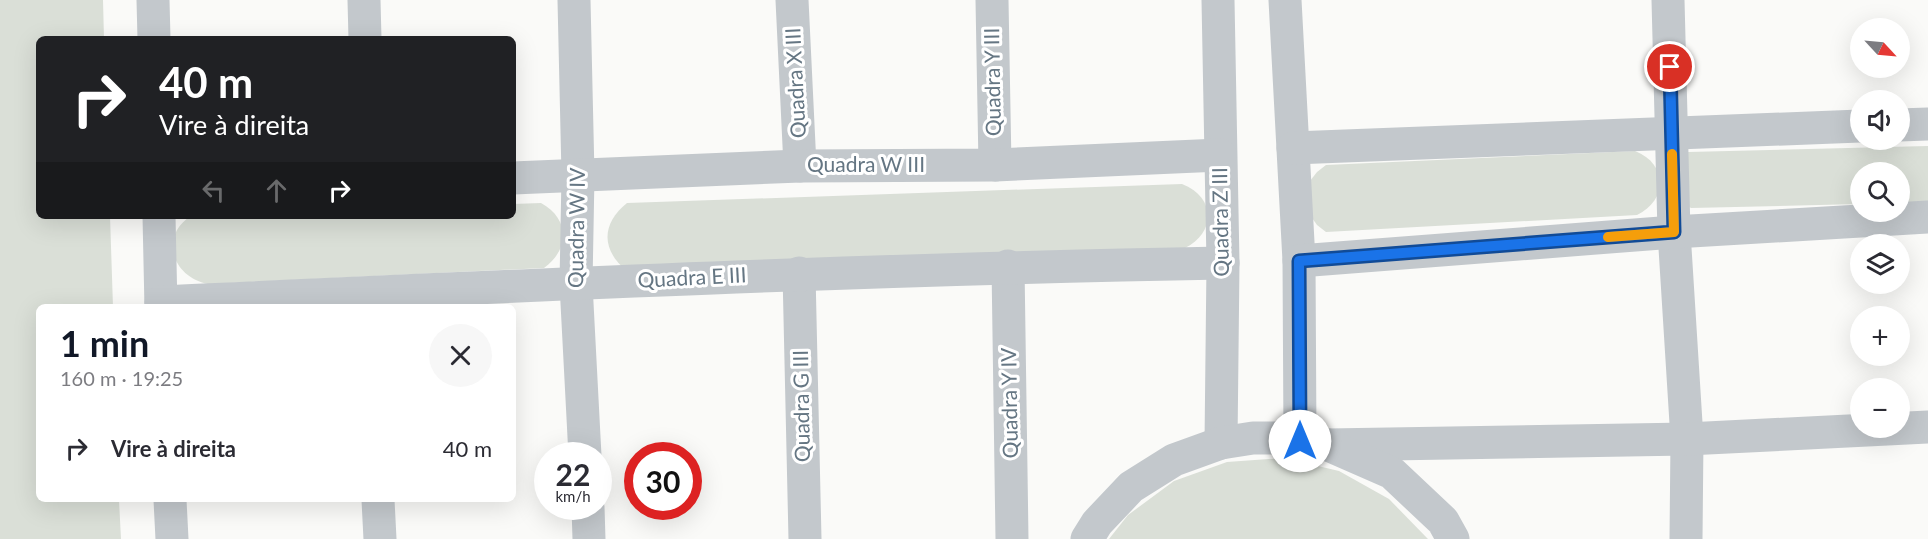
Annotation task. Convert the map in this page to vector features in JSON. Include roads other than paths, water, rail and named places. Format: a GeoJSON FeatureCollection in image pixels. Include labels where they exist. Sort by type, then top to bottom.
{"type":"FeatureCollection","features":[{"type":"Feature","properties":{"kind":"street"},"geometry":{"type":"LineString","coordinates":[[153,0],[154,36]]}},
{"type":"Feature","properties":{"kind":"street"},"geometry":{"type":"LineString","coordinates":[[364,0],[365,36]]}},
{"type":"Feature","properties":{"kind":"street","name":"Quadra W IV"},"geometry":{"type":"LineString","coordinates":[[574,0],[578,175],[576,284],[584,442]]}},
{"type":"Feature","properties":{"kind":"street","name":"Quadra X III"},"geometry":{"type":"LineString","coordinates":[[792,0],[800,165]]}},
{"type":"Feature","properties":{"kind":"street","name":"Quadra Y III"},"geometry":{"type":"LineString","coordinates":[[992,0],[995,165]]}},
{"type":"Feature","properties":{"kind":"street","name":"Quadra Z III"},"geometry":{"type":"LineString","coordinates":[[1218,0],[1223,263],[1221,443]]}},
{"type":"Feature","properties":{"kind":"street"},"geometry":{"type":"LineString","coordinates":[[1285,0],[1299,261],[1314,443]]}},
{"type":"Feature","properties":{"kind":"street"},"geometry":{"type":"LineString","coordinates":[[1668,0],[1674,232],[1687,439],[1686,539]]}},
{"type":"Feature","properties":{"kind":"street"},"geometry":{"type":"LineString","coordinates":[[1910,125],[1928,124]]}},
{"type":"Feature","properties":{"kind":"street"},"geometry":{"type":"LineString","coordinates":[[1293,148],[1850,126]]}},
{"type":"Feature","properties":{"kind":"street","name":"Quadra W III"},"geometry":{"type":"LineString","coordinates":[[516,178],[800,165],[995,165],[1220,155]]}},
{"type":"Feature","properties":{"kind":"street"},"geometry":{"type":"LineString","coordinates":[[1299,261],[1674,232],[1928,217]]}},
{"type":"Feature","properties":{"kind":"street"},"geometry":{"type":"LineString","coordinates":[[159,219],[161,304]]}},
{"type":"Feature","properties":{"kind":"street","name":"Quadra E III"},"geometry":{"type":"LineString","coordinates":[[202,304],[367,300],[576,284],[799,273],[1223,263]]}},
{"type":"Feature","properties":{"kind":"street","name":"Quadra Y IV"},"geometry":{"type":"LineString","coordinates":[[1008,267],[1012,539]]}},
{"type":"Feature","properties":{"kind":"street","name":"Quadra G III"},"geometry":{"type":"LineString","coordinates":[[799,273],[805,539]]}},
{"type":"Feature","properties":{"kind":"street"},"geometry":{"type":"LineString","coordinates":[[1087,539],[1096,523],[1131,487],[1174,460],[1221,443],[1253,438],[1285,438],[1314,443],[1687,439],[1928,427]]}},
{"type":"Feature","properties":{"kind":"street"},"geometry":{"type":"LineString","coordinates":[[1314,443],[1392,473],[1443,521],[1453,539]]}},
{"type":"Feature","properties":{"kind":"street"},"geometry":{"type":"LineString","coordinates":[[170,502],[172,539]]}},
{"type":"Feature","properties":{"kind":"street"},"geometry":{"type":"LineString","coordinates":[[378,502],[380,539]]}},
{"type":"Feature","properties":{"kind":"street"},"geometry":{"type":"LineString","coordinates":[[589,520],[590,539]]}}]}
